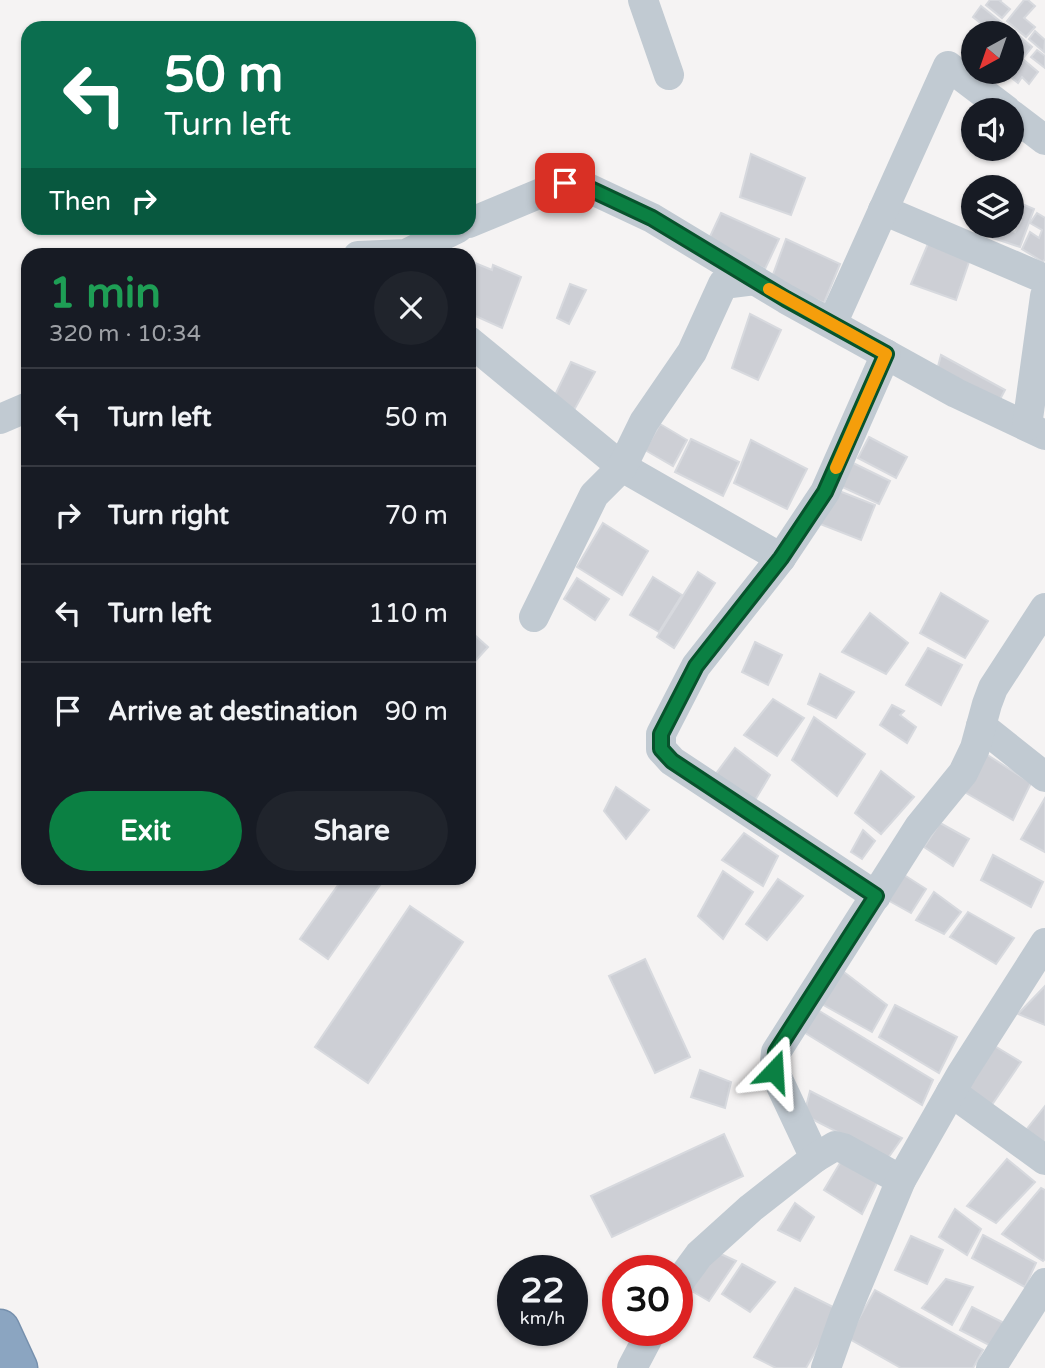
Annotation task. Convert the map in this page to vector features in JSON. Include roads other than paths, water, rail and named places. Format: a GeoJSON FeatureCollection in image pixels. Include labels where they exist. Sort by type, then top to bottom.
{"type":"FeatureCollection","features":[{"type":"Feature","properties":{"kind":"highway"},"geometry":{"type":"LineString","coordinates":[[0,1329],[18,1368]]}},
{"type":"Feature","properties":{"kind":"street"},"geometry":{"type":"LineString","coordinates":[[643,0],[669,75]]}},
{"type":"Feature","properties":{"kind":"street"},"geometry":{"type":"LineString","coordinates":[[832,324],[948,66],[990,98]]}},
{"type":"Feature","properties":{"kind":"street"},"geometry":{"type":"LineString","coordinates":[[1024,124],[1045,140]]}},
{"type":"Feature","properties":{"kind":"street"},"geometry":{"type":"LineString","coordinates":[[476,220],[565,183],[586,187],[652,218],[755,280],[956,393],[1036,430],[1045,296]]}},
{"type":"Feature","properties":{"kind":"street"},"geometry":{"type":"LineString","coordinates":[[883,210],[1045,279]]}},
{"type":"Feature","properties":{"kind":"street"},"geometry":{"type":"LineString","coordinates":[[418,248],[444,235]]}},
{"type":"Feature","properties":{"kind":"street"},"geometry":{"type":"LineString","coordinates":[[534,617],[594,495],[622,467],[644,422],[692,352],[723,284],[755,280]]}},
{"type":"Feature","properties":{"kind":"street"},"geometry":{"type":"LineString","coordinates":[[476,347],[622,467],[781,558]]}},
{"type":"Feature","properties":{"kind":"street"},"geometry":{"type":"LineString","coordinates":[[876,896],[672,761],[661,749],[661,734],[696,666],[781,558],[825,492],[886,354]]}},
{"type":"Feature","properties":{"kind":"street"},"geometry":{"type":"LineString","coordinates":[[0,419],[21,410]]}},
{"type":"Feature","properties":{"kind":"street"},"geometry":{"type":"LineString","coordinates":[[815,1158],[774,1071],[776,1052],[919,827],[963,773],[975,748],[993,688],[1045,608]]}},
{"type":"Feature","properties":{"kind":"street"},"geometry":{"type":"LineString","coordinates":[[981,726],[1045,777]]}},
{"type":"Feature","properties":{"kind":"street"},"geometry":{"type":"LineString","coordinates":[[826,1368],[844,1317],[901,1180],[951,1092],[1045,943]]}},
{"type":"Feature","properties":{"kind":"street"},"geometry":{"type":"LineString","coordinates":[[951,1092],[1045,1160]]}},
{"type":"Feature","properties":{"kind":"street"},"geometry":{"type":"LineString","coordinates":[[693,1263],[751,1208],[815,1158],[835,1146],[843,1147],[901,1180]]}},
{"type":"Feature","properties":{"kind":"street"},"geometry":{"type":"LineString","coordinates":[[991,1368],[1045,1283]]}},
{"type":"Feature","properties":{"kind":"street"},"geometry":{"type":"LineString","coordinates":[[632,1368],[644,1346]]}}]}
